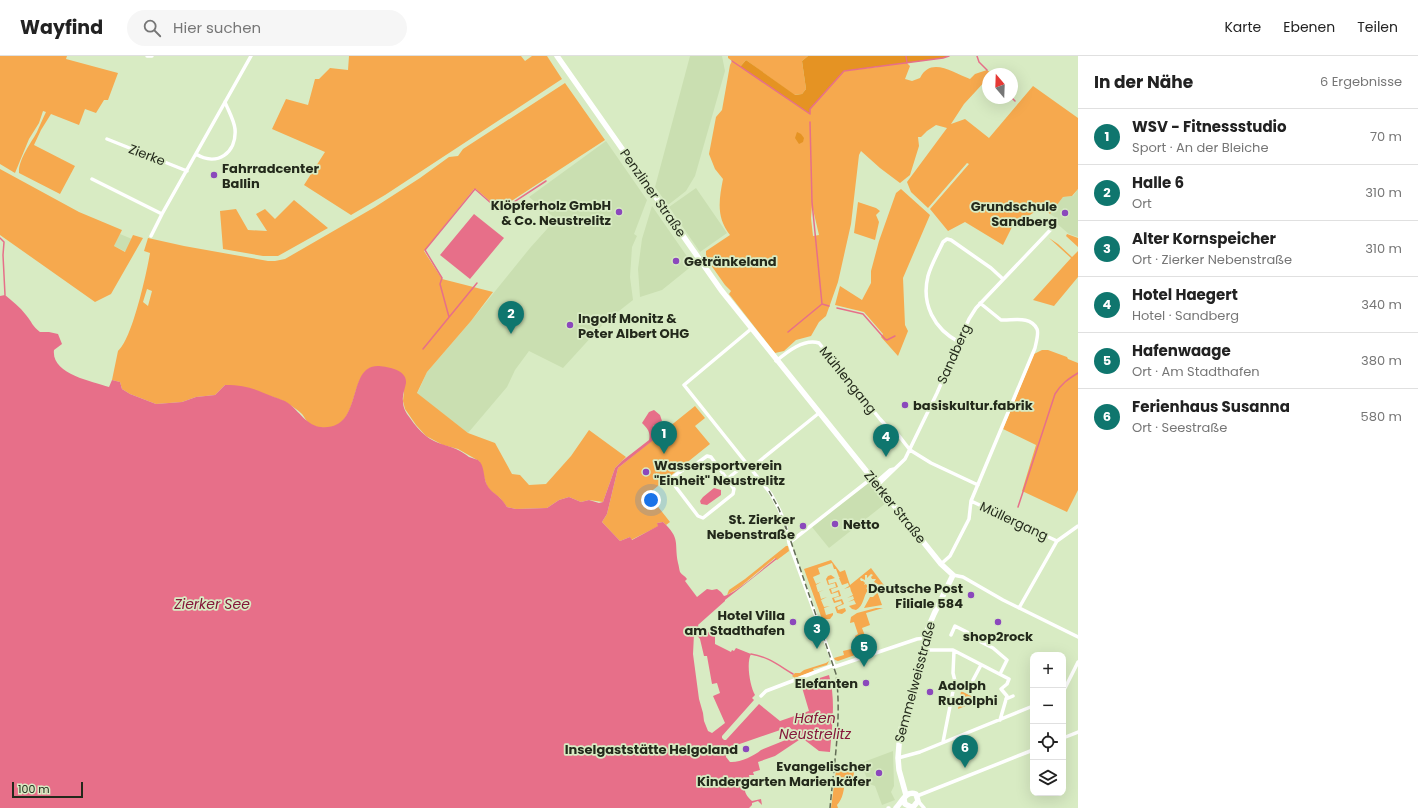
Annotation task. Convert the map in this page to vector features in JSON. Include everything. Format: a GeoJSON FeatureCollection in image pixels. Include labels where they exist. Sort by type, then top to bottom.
{"type":"FeatureCollection","features":[{"type":"Feature","properties":{"kind":"main road","name":"Penzliner Straße"},"geometry":{"type":"LineString","coordinates":[[557,56],[700,262],[751,329]]}},
{"type":"Feature","properties":{"kind":"main road","name":"Zierker Straße"},"geometry":{"type":"LineString","coordinates":[[751,329],[875,482],[953,575]]}},
{"type":"Feature","properties":{"kind":"main road","name":"Semmelweisstraße"},"geometry":{"type":"LineString","coordinates":[[905,799],[898,758],[900,732],[914,688],[925,638],[934,614],[953,575]]}},
{"type":"Feature","properties":{"kind":"main road","name":"Semmelweisstraße"},"geometry":{"type":"LineString","coordinates":[[899,770],[905,783],[916,796]]}},
{"type":"Feature","properties":{"kind":"main road"},"geometry":{"type":"LineString","coordinates":[[897,808],[905,799],[916,796],[916,807],[911,807],[905,799]]}},
{"type":"Feature","properties":{"kind":"street"},"geometry":{"type":"LineString","coordinates":[[147,56],[152,56]]}},
{"type":"Feature","properties":{"kind":"street"},"geometry":{"type":"LineString","coordinates":[[151,236],[251,56]]}},
{"type":"Feature","properties":{"kind":"street"},"geometry":{"type":"LineString","coordinates":[[196,154],[205,158],[215,159],[222,157],[232,147],[235,128],[225,102]]}},
{"type":"Feature","properties":{"kind":"street","name":"Zierke"},"geometry":{"type":"LineString","coordinates":[[107,139],[187,171]]}},
{"type":"Feature","properties":{"kind":"street"},"geometry":{"type":"LineString","coordinates":[[92,179],[162,214]]}},
{"type":"Feature","properties":{"kind":"street","name":"Sandberg"},"geometry":{"type":"LineString","coordinates":[[789,543],[890,470],[894,469],[905,459],[937,393],[970,319],[980,303],[1056,224]]}},
{"type":"Feature","properties":{"kind":"street"},"geometry":{"type":"LineString","coordinates":[[959,342],[945,333],[935,322],[926,295],[928,275],[943,242],[947,239],[951,240],[1004,279]]}},
{"type":"Feature","properties":{"kind":"street"},"geometry":{"type":"LineString","coordinates":[[943,562],[950,556],[970,520],[971,501],[1036,348],[1036,328],[1025,320],[1000,320],[980,303]]}},
{"type":"Feature","properties":{"kind":"street"},"geometry":{"type":"LineString","coordinates":[[751,329],[684,385],[752,468],[771,494],[785,523],[789,543],[834,666]]}},
{"type":"Feature","properties":{"kind":"street","name":"Mühlengang"},"geometry":{"type":"LineString","coordinates":[[776,361],[796,346],[812,342],[818,343],[888,428],[896,432],[910,450]]}},
{"type":"Feature","properties":{"kind":"street"},"geometry":{"type":"LineString","coordinates":[[752,468],[819,413]]}},
{"type":"Feature","properties":{"kind":"street"},"geometry":{"type":"LineString","coordinates":[[910,450],[932,463],[978,485]]}},
{"type":"Feature","properties":{"kind":"street"},"geometry":{"type":"LineString","coordinates":[[707,456],[711,457],[727,479],[734,489],[733,494],[702,518],[698,516],[672,482],[673,477],[688,466],[696,464],[707,456]]}},
{"type":"Feature","properties":{"kind":"street"},"geometry":{"type":"LineString","coordinates":[[727,479],[747,463]]}},
{"type":"Feature","properties":{"kind":"street","name":"Müllergang"},"geometry":{"type":"LineString","coordinates":[[971,501],[1057,541]]}},
{"type":"Feature","properties":{"kind":"street"},"geometry":{"type":"LineString","coordinates":[[1020,608],[1057,541],[1078,526]]}},
{"type":"Feature","properties":{"kind":"street","name":"Zierker Straße"},"geometry":{"type":"LineString","coordinates":[[953,575],[963,577],[1078,637]]}},
{"type":"Feature","properties":{"kind":"street"},"geometry":{"type":"LineString","coordinates":[[951,635],[955,626],[979,638],[981,642],[993,648],[1007,660],[1000,674]]}},
{"type":"Feature","properties":{"kind":"street"},"geometry":{"type":"LineString","coordinates":[[761,696],[766,691],[834,666],[917,639],[925,638]]}},
{"type":"Feature","properties":{"kind":"street"},"geometry":{"type":"LineString","coordinates":[[922,650],[954,651],[1009,679],[1007,684],[1001,689],[1006,694],[1006,699],[1000,720]]}},
{"type":"Feature","properties":{"kind":"street"},"geometry":{"type":"LineString","coordinates":[[943,742],[956,681],[953,671],[954,651]]}},
{"type":"Feature","properties":{"kind":"street"},"geometry":{"type":"LineString","coordinates":[[1065,688],[1078,662]]}},
{"type":"Feature","properties":{"kind":"street"},"geometry":{"type":"LineString","coordinates":[[973,680],[981,665]]}},
{"type":"Feature","properties":{"kind":"street"},"geometry":{"type":"LineString","coordinates":[[1006,699],[1013,696]]}},
{"type":"Feature","properties":{"kind":"street"},"geometry":{"type":"LineString","coordinates":[[898,758],[920,752],[1030,707]]}},
{"type":"Feature","properties":{"kind":"street"},"geometry":{"type":"LineString","coordinates":[[1066,737],[1078,732]]}},
{"type":"Feature","properties":{"kind":"street"},"geometry":{"type":"LineString","coordinates":[[924,808],[916,796],[1030,751]]}},
{"type":"Feature","properties":{"kind":"shaded area"},"geometry":{"type":"Polygon","coordinates":[[[0,56],[67,56],[66,59],[118,73],[108,100],[104,100],[96,113],[85,109],[79,125],[51,114],[41,130],[34,145],[75,166],[60,194],[19,173],[19,168],[23,157],[46,112],[43,111],[39,123],[29,139],[15,173],[0,164],[0,56]]]}},
{"type":"Feature","properties":{"kind":"shaded area"},"geometry":{"type":"Polygon","coordinates":[[[349,56],[521,56],[525,61],[532,56],[547,56],[562,79],[385,195],[351,215],[304,185],[325,152],[272,129],[286,99],[308,105],[315,79],[319,79],[330,68],[348,70],[349,56]]]}},
{"type":"Feature","properties":{"kind":"shaded area"},"geometry":{"type":"Polygon","coordinates":[[[690,56],[722,56],[725,71],[695,176],[686,191],[668,205],[655,187],[690,56]]]}},
{"type":"Feature","properties":{"kind":"shaded area"},"geometry":{"type":"Polygon","coordinates":[[[728,56],[808,56],[802,61],[806,89],[802,94],[794,95],[746,60],[740,67],[810,114],[810,109],[844,71],[878,67],[906,56],[907,63],[910,66],[905,79],[912,81],[920,78],[925,71],[930,68],[936,67],[950,70],[970,79],[975,74],[982,72],[982,84],[964,104],[951,124],[965,119],[989,138],[1033,86],[1078,118],[1078,189],[1072,196],[1063,197],[1050,214],[1042,207],[1012,227],[1003,245],[965,222],[948,231],[930,209],[969,164],[967,163],[928,208],[911,192],[907,182],[947,128],[936,125],[921,137],[918,137],[919,146],[910,175],[900,183],[861,151],[859,155],[851,224],[838,282],[826,316],[819,322],[811,336],[796,340],[784,351],[775,353],[729,294],[731,291],[706,258],[706,251],[730,235],[722,222],[720,208],[720,194],[723,179],[715,169],[709,154],[716,117],[722,110],[732,61],[728,58],[728,56]],[[812,205],[811,218],[813,236],[819,235],[812,205]]]}},
{"type":"Feature","properties":{"kind":"shaded area"},"geometry":{"type":"Polygon","coordinates":[[[808,56],[949,56],[844,71],[810,109],[810,114],[740,67],[746,60],[795,95],[802,94],[806,89],[802,61],[808,56]]]}},
{"type":"Feature","properties":{"kind":"shaded area"},"geometry":{"type":"Polygon","coordinates":[[[565,83],[605,140],[499,209],[476,189],[474,189],[424,251],[442,279],[493,292],[471,321],[427,372],[417,393],[468,433],[495,443],[512,474],[520,475],[529,485],[546,484],[571,456],[589,430],[626,457],[615,468],[603,502],[589,500],[581,502],[569,497],[559,500],[547,508],[516,509],[507,507],[487,486],[479,461],[458,449],[443,445],[426,436],[405,409],[403,401],[404,391],[372,367],[361,378],[345,418],[336,426],[326,428],[311,424],[299,411],[282,400],[225,385],[215,395],[196,397],[182,402],[156,404],[130,394],[122,389],[120,382],[112,380],[118,351],[128,334],[146,275],[150,253],[144,251],[148,238],[268,261],[285,259],[375,207],[449,157],[458,156],[463,149],[565,83]],[[147,289],[143,302],[148,306],[152,291],[147,289]]]}},
{"type":"Feature","properties":{"kind":"shaded area"},"geometry":{"type":"Polygon","coordinates":[[[797,132],[804,138],[803,142],[799,144],[795,138],[797,132]]]}},
{"type":"Feature","properties":{"kind":"shaded area"},"geometry":{"type":"Polygon","coordinates":[[[606,141],[647,200],[634,234],[637,236],[632,247],[630,277],[633,300],[605,322],[563,368],[529,351],[515,370],[507,387],[468,433],[417,394],[427,372],[556,219],[529,197],[606,141]]]}},
{"type":"Feature","properties":{"kind":"shaded area"},"geometry":{"type":"Polygon","coordinates":[[[0,169],[79,212],[122,230],[114,246],[125,252],[133,235],[143,238],[111,294],[95,302],[0,235],[0,169]]]}},
{"type":"Feature","properties":{"kind":"shaded area"},"geometry":{"type":"Polygon","coordinates":[[[696,188],[727,233],[700,252],[669,207],[696,188]]]}},
{"type":"Feature","properties":{"kind":"shaded area"},"geometry":{"type":"Polygon","coordinates":[[[901,189],[930,215],[903,278],[905,325],[908,331],[898,356],[881,337],[883,334],[864,312],[835,305],[840,286],[862,300],[871,283],[871,271],[879,241],[896,193],[901,189]]]}},
{"type":"Feature","properties":{"kind":"shaded area","name":"Grundschule Sandberg"},"geometry":{"type":"Polygon","coordinates":[[[1078,189],[1078,237],[1069,234],[1055,222],[1058,219],[1050,214],[1063,197],[1073,196],[1078,189]]]}},
{"type":"Feature","properties":{"kind":"shaded area"},"geometry":{"type":"Polygon","coordinates":[[[294,200],[328,228],[278,256],[263,256],[223,249],[220,211],[236,209],[248,230],[267,231],[256,214],[265,209],[275,219],[294,200]]]}},
{"type":"Feature","properties":{"kind":"shaded area"},"geometry":{"type":"Polygon","coordinates":[[[858,202],[876,208],[880,211],[876,215],[879,222],[875,240],[854,233],[858,202]]]}},
{"type":"Feature","properties":{"kind":"shaded area"},"geometry":{"type":"Polygon","coordinates":[[[652,206],[693,265],[662,290],[640,297],[638,269],[642,239],[652,206]]]}},
{"type":"Feature","properties":{"kind":"shaded area"},"geometry":{"type":"Polygon","coordinates":[[[120,234],[132,239],[126,252],[114,246],[120,234]]]}},
{"type":"Feature","properties":{"kind":"shaded area"},"geometry":{"type":"Polygon","coordinates":[[[1067,234],[1078,238],[1078,247],[1066,236],[1067,234]]]}},
{"type":"Feature","properties":{"kind":"shaded area"},"geometry":{"type":"Polygon","coordinates":[[[1049,238],[1072,257],[1078,251],[1078,277],[1054,306],[1033,300],[1071,258],[1049,238]]]}},
{"type":"Feature","properties":{"kind":"shaded area"},"geometry":{"type":"Polygon","coordinates":[[[1042,350],[1048,350],[1078,363],[1078,490],[1067,512],[1022,491],[1036,445],[1003,429],[1034,354],[1042,350]]]}},
{"type":"Feature","properties":{"kind":"shaded area","name":"Wassersportverein \"Einheit\" Neustrelitz"},"geometry":{"type":"Polygon","coordinates":[[[695,406],[705,418],[695,426],[710,444],[648,494],[670,522],[666,525],[663,522],[657,523],[659,526],[631,540],[630,537],[620,541],[602,522],[607,514],[618,468],[695,406]]]}},
{"type":"Feature","properties":{"kind":"shaded area"},"geometry":{"type":"Polygon","coordinates":[[[869,482],[886,503],[829,548],[812,527],[869,482]]]}},
{"type":"Feature","properties":{"kind":"shaded area"},"geometry":{"type":"Polygon","coordinates":[[[788,546],[789,551],[777,560],[775,558],[740,587],[727,595],[729,590],[788,546]]]}},
{"type":"Feature","properties":{"kind":"shaded area"},"geometry":{"type":"Polygon","coordinates":[[[831,560],[840,572],[845,570],[850,585],[871,568],[886,588],[878,594],[882,605],[864,608],[870,597],[873,597],[877,593],[876,592],[880,591],[877,587],[879,585],[874,582],[876,579],[872,579],[871,577],[873,575],[871,574],[867,578],[867,575],[865,575],[865,580],[860,579],[865,583],[864,585],[866,584],[868,587],[866,588],[868,590],[861,606],[856,610],[852,609],[849,606],[856,604],[854,600],[848,602],[854,599],[853,596],[847,598],[853,595],[850,587],[844,589],[849,586],[848,583],[842,585],[839,578],[840,577],[836,569],[834,569],[832,563],[818,568],[820,574],[813,577],[816,584],[821,582],[816,585],[818,592],[824,590],[819,592],[821,599],[827,597],[821,600],[824,607],[830,606],[824,608],[826,615],[833,613],[830,619],[822,619],[804,569],[831,560]]]}},
{"type":"Feature","properties":{"kind":"shaded area"},"geometry":{"type":"Polygon","coordinates":[[[831,575],[835,578],[828,580],[829,584],[836,582],[838,587],[831,589],[832,593],[839,590],[841,596],[834,598],[835,601],[842,599],[844,604],[837,607],[838,610],[845,608],[846,611],[842,614],[837,613],[835,607],[842,604],[841,601],[834,603],[832,598],[839,596],[838,592],[831,594],[829,589],[836,587],[835,583],[828,585],[826,579],[831,575]]]}},
{"type":"Feature","properties":{"kind":"shaded area"},"geometry":{"type":"Polygon","coordinates":[[[876,608],[883,608],[866,613],[870,625],[862,628],[867,641],[860,644],[857,642],[855,636],[858,634],[854,622],[850,623],[851,617],[857,613],[876,608]]]}},
{"type":"Feature","properties":{"kind":"shaded area"},"geometry":{"type":"Polygon","coordinates":[[[851,649],[855,651],[855,655],[838,661],[835,660],[834,658],[844,655],[843,651],[851,649]]]}},
{"type":"Feature","properties":{"kind":"shaded area"},"geometry":{"type":"Polygon","coordinates":[[[829,661],[827,665],[813,669],[814,671],[795,678],[792,676],[795,673],[800,673],[804,670],[829,661]]]}},
{"type":"Feature","properties":{"kind":"shaded area"},"geometry":{"type":"Polygon","coordinates":[[[961,691],[975,698],[973,703],[958,709],[961,691]]]}},
{"type":"Feature","properties":{"kind":"shaded area","name":"Evangelischer Kindergarten Marienkäfer"},"geometry":{"type":"Polygon","coordinates":[[[893,751],[894,786],[891,792],[895,800],[882,805],[875,786],[869,784],[861,763],[893,751]]]}},
{"type":"Feature","properties":{"kind":"shaded area"},"geometry":{"type":"Polygon","coordinates":[[[837,763],[847,772],[854,772],[853,781],[845,781],[842,797],[837,805],[838,808],[831,808],[837,763]]]}},
{"type":"Feature","properties":{"kind":"water"},"geometry":{"type":"Polygon","coordinates":[[[474,214],[504,238],[470,279],[440,255],[474,214]]]}},
{"type":"Feature","properties":{"kind":"water","name":"Zierker See"},"geometry":{"type":"Polygon","coordinates":[[[5,295],[16,304],[40,332],[58,334],[62,344],[54,350],[55,358],[65,371],[83,379],[109,387],[112,380],[120,382],[122,389],[130,394],[156,404],[182,402],[196,397],[215,395],[225,385],[239,386],[256,390],[285,401],[311,424],[321,427],[335,425],[344,419],[350,409],[357,385],[362,375],[369,368],[379,366],[397,370],[404,375],[406,379],[403,394],[404,408],[417,427],[426,436],[433,440],[478,460],[482,465],[487,485],[490,489],[507,507],[516,509],[547,508],[559,500],[569,497],[581,502],[589,500],[599,503],[603,502],[615,468],[649,440],[649,432],[642,423],[649,412],[654,410],[660,415],[662,421],[653,426],[656,438],[618,468],[607,514],[602,522],[620,541],[630,537],[632,540],[658,526],[657,523],[663,522],[675,537],[680,572],[687,579],[685,581],[697,597],[707,589],[717,589],[724,596],[730,594],[776,558],[777,559],[725,600],[698,625],[699,628],[715,635],[715,644],[731,652],[736,648],[751,654],[749,669],[750,680],[755,695],[752,698],[754,700],[722,736],[722,738],[726,740],[759,704],[780,721],[809,711],[801,684],[829,675],[833,703],[830,752],[819,751],[802,738],[775,756],[758,762],[760,770],[753,772],[754,775],[749,775],[750,780],[745,782],[745,788],[746,795],[752,801],[761,799],[762,805],[758,801],[752,803],[749,808],[0,808],[0,296],[5,295]],[[695,633],[693,654],[699,699],[704,721],[708,731],[712,733],[725,723],[713,696],[720,693],[717,683],[712,684],[707,656],[704,656],[700,639],[695,633]],[[789,727],[731,747],[726,751],[726,757],[730,762],[742,760],[761,750],[798,735],[789,727]]]}},
{"type":"Feature","properties":{"kind":"water"},"geometry":{"type":"Polygon","coordinates":[[[714,488],[721,490],[721,495],[707,505],[701,504],[700,501],[703,497],[714,488]]]}},
{"type":"Feature","properties":{"kind":"waterway"},"geometry":{"type":"LineString","coordinates":[[906,56],[907,63]]}},
{"type":"Feature","properties":{"kind":"waterway"},"geometry":{"type":"LineString","coordinates":[[810,114],[810,109],[844,71],[949,56]]}},
{"type":"Feature","properties":{"kind":"waterway"},"geometry":{"type":"LineString","coordinates":[[977,56],[979,62],[985,68]]}},
{"type":"Feature","properties":{"kind":"waterway"},"geometry":{"type":"LineString","coordinates":[[732,61],[810,114]]}},
{"type":"Feature","properties":{"kind":"waterway"},"geometry":{"type":"LineString","coordinates":[[788,332],[822,304],[812,202],[810,122]]}},
{"type":"Feature","properties":{"kind":"waterway"},"geometry":{"type":"LineString","coordinates":[[449,317],[440,284],[442,278],[425,250],[475,189],[500,211],[546,181]]}},
{"type":"Feature","properties":{"kind":"waterway"},"geometry":{"type":"LineString","coordinates":[[0,238],[4,242],[3,255],[5,295]]}},
{"type":"Feature","properties":{"kind":"waterway"},"geometry":{"type":"LineString","coordinates":[[423,349],[477,283]]}},
{"type":"Feature","properties":{"kind":"waterway"},"geometry":{"type":"LineString","coordinates":[[822,304],[829,306]]}},
{"type":"Feature","properties":{"kind":"waterway"},"geometry":{"type":"LineString","coordinates":[[837,308],[863,314],[887,340],[895,336]]}},
{"type":"Feature","properties":{"kind":"waterway"},"geometry":{"type":"LineString","coordinates":[[1018,507],[1055,394],[1065,382],[1078,373]]}},
{"type":"Feature","properties":{"kind":"waterway"},"geometry":{"type":"LineString","coordinates":[[656,437],[666,429]]}},
{"type":"Feature","properties":{"kind":"waterway"},"geometry":{"type":"LineString","coordinates":[[751,654],[768,659],[793,674]]}},
{"type":"Feature","properties":{"kind":"railway"},"geometry":{"type":"LineString","coordinates":[[769,491],[779,509],[786,529]]}},
{"type":"Feature","properties":{"kind":"railway"},"geometry":{"type":"LineString","coordinates":[[785,524],[836,674],[838,691],[838,724],[830,808]]}},
{"type":"Feature","properties":{"kind":"place","name":"Fahrradcenter Ballin"},"geometry":{"type":"Point","coordinates":[214,175]}},
{"type":"Feature","properties":{"kind":"place","name":"Klöpferholz GmbH & Co. Neustrelitz"},"geometry":{"type":"Point","coordinates":[619,212]}},
{"type":"Feature","properties":{"kind":"place","name":"Grundschule Sandberg"},"geometry":{"type":"Point","coordinates":[1065,213]}},
{"type":"Feature","properties":{"kind":"place","name":"Getränkeland"},"geometry":{"type":"Point","coordinates":[676,261]}},
{"type":"Feature","properties":{"kind":"place","name":"Ingolf Monitz & Peter Albert OHG"},"geometry":{"type":"Point","coordinates":[570,325]}},
{"type":"Feature","properties":{"kind":"place","name":"Halle 6"},"geometry":{"type":"Point","coordinates":[511,334]}},
{"type":"Feature","properties":{"kind":"place","name":"basiskultur.fabrik"},"geometry":{"type":"Point","coordinates":[905,405]}},
{"type":"Feature","properties":{"kind":"place","name":"WSV - Fitnessstudio"},"geometry":{"type":"Point","coordinates":[664,454]}},
{"type":"Feature","properties":{"kind":"place","name":"Hotel Haegert"},"geometry":{"type":"Point","coordinates":[886,457]}},
{"type":"Feature","properties":{"kind":"place","name":"Wassersportverein \"Einheit\" Neustrelitz"},"geometry":{"type":"Point","coordinates":[646,472]}},
{"type":"Feature","properties":{"kind":"place","name":"Netto"},"geometry":{"type":"Point","coordinates":[835,524]}},
{"type":"Feature","properties":{"kind":"place","name":"St. Zierker Nebenstraße"},"geometry":{"type":"Point","coordinates":[803,526]}},
{"type":"Feature","properties":{"kind":"place","name":"Deutsche Post Filiale 584"},"geometry":{"type":"Point","coordinates":[971,595]}},
{"type":"Feature","properties":{"kind":"place","name":"Hotel Villa am Stadthafen"},"geometry":{"type":"Point","coordinates":[793,622]}},
{"type":"Feature","properties":{"kind":"place","name":"shop2rock"},"geometry":{"type":"Point","coordinates":[998,622]}},
{"type":"Feature","properties":{"kind":"place","name":"Alter Kornspeicher"},"geometry":{"type":"Point","coordinates":[817,649]}},
{"type":"Feature","properties":{"kind":"place","name":"Hafenwaage"},"geometry":{"type":"Point","coordinates":[864,667]}},
{"type":"Feature","properties":{"kind":"place","name":"Elefanten"},"geometry":{"type":"Point","coordinates":[866,683]}},
{"type":"Feature","properties":{"kind":"place","name":"Adolph Rudolphi"},"geometry":{"type":"Point","coordinates":[930,692]}},
{"type":"Feature","properties":{"kind":"place","name":"Inselgaststätte Helgoland"},"geometry":{"type":"Point","coordinates":[746,749]}},
{"type":"Feature","properties":{"kind":"place","name":"Ferienhaus Susanna"},"geometry":{"type":"Point","coordinates":[965,768]}},
{"type":"Feature","properties":{"kind":"place","name":"Evangelischer Kindergarten Marienkäfer"},"geometry":{"type":"Point","coordinates":[879,773]}},
{"type":"Feature","properties":{"kind":"water label","name":"Hafen Neustrelitz"},"geometry":{"type":"Point","coordinates":[815,726]}}]}
